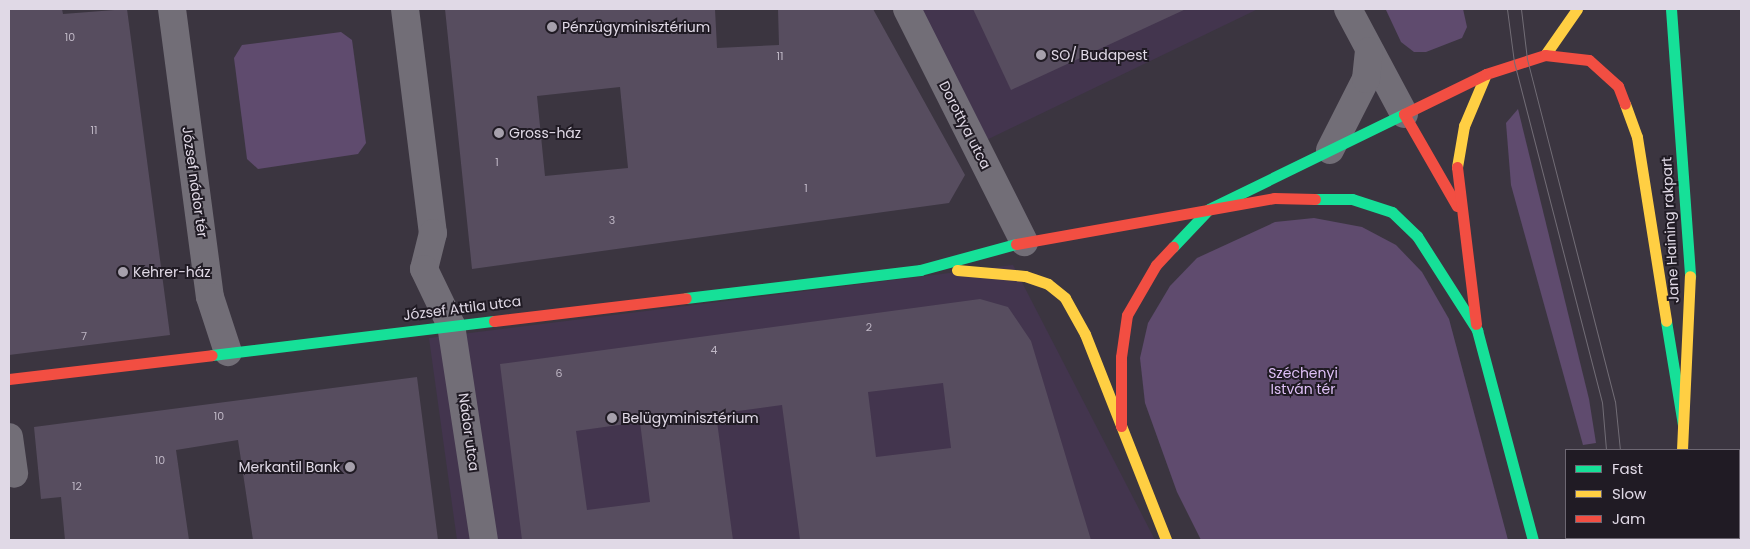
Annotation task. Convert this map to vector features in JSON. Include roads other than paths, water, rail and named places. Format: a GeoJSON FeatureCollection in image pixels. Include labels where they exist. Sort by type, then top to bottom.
{"type":"FeatureCollection","features":[{"type":"Feature","properties":{"kind":"street","name":"József nádor tér"},"geometry":{"type":"LineString","coordinates":[[172,9],[210,297],[228,352]]}},
{"type":"Feature","properties":{"kind":"street"},"geometry":{"type":"LineString","coordinates":[[405,9],[433,233],[423,263],[451,325]]}},
{"type":"Feature","properties":{"kind":"street","name":"Dorottya utca"},"geometry":{"type":"LineString","coordinates":[[907,9],[1024,242]]}},
{"type":"Feature","properties":{"kind":"street"},"geometry":{"type":"LineString","coordinates":[[1348,9],[1369,52],[1463,216]]}},
{"type":"Feature","properties":{"kind":"street"},"geometry":{"type":"LineString","coordinates":[[1545,54],[1577,9]]}},
{"type":"Feature","properties":{"kind":"street","name":"Jane Haining rakpart"},"geometry":{"type":"LineString","coordinates":[[1671,9],[1690,279],[1682,449]]}},
{"type":"Feature","properties":{"kind":"street"},"geometry":{"type":"LineString","coordinates":[[1330,150],[1363,86],[1369,52]]}},
{"type":"Feature","properties":{"kind":"street"},"geometry":{"type":"LineString","coordinates":[[1121,426],[1121,357],[1127,315],[1156,265],[1209,209],[1486,74],[1545,54],[1589,60],[1618,86],[1637,137],[1684,425]]}},
{"type":"Feature","properties":{"kind":"street"},"geometry":{"type":"LineString","coordinates":[[1486,74],[1461,139],[1457,168],[1477,330],[1533,540]]}},
{"type":"Feature","properties":{"kind":"street"},"geometry":{"type":"LineString","coordinates":[[920,270],[1024,242],[1274,198],[1352,199],[1392,212],[1417,236],[1477,330]]}},
{"type":"Feature","properties":{"kind":"street","name":"József Attila utca"},"geometry":{"type":"LineString","coordinates":[[9,379],[920,270]]}},
{"type":"Feature","properties":{"kind":"street"},"geometry":{"type":"LineString","coordinates":[[920,270],[1003,271],[1048,284],[1065,298],[1085,334],[1166,540]]}},
{"type":"Feature","properties":{"kind":"street","name":"Nádor utca"},"geometry":{"type":"LineString","coordinates":[[451,325],[484,540]]}},
{"type":"Feature","properties":{"kind":"street"},"geometry":{"type":"LineString","coordinates":[[9,438],[14,474]]}},
{"type":"Feature","properties":{"kind":"tram line"},"geometry":{"type":"LineString","coordinates":[[1507,9],[1514,62],[1602,402],[1606,449]]}},
{"type":"Feature","properties":{"kind":"tram line"},"geometry":{"type":"LineString","coordinates":[[1521,9],[1527,59],[1615,401],[1620,449]]}},
{"type":"Feature","properties":{"kind":"place","name":"Pénzügyminisztérium"},"geometry":{"type":"Point","coordinates":[552,27]}},
{"type":"Feature","properties":{"kind":"place","name":"SO/ Budapest"},"geometry":{"type":"Point","coordinates":[1041,55]}},
{"type":"Feature","properties":{"kind":"place","name":"Gross-ház"},"geometry":{"type":"Point","coordinates":[499,133]}},
{"type":"Feature","properties":{"kind":"place","name":"Kehrer-ház"},"geometry":{"type":"Point","coordinates":[123,272]}},
{"type":"Feature","properties":{"kind":"place","name":"Belügyminisztérium"},"geometry":{"type":"Point","coordinates":[612,418]}},
{"type":"Feature","properties":{"kind":"place","name":"Merkantil Bank"},"geometry":{"type":"Point","coordinates":[350,467]}},
{"type":"Feature","properties":{"kind":"park label","name":"Széchenyi István tér"},"geometry":{"type":"Point","coordinates":[1303,382]}}]}
